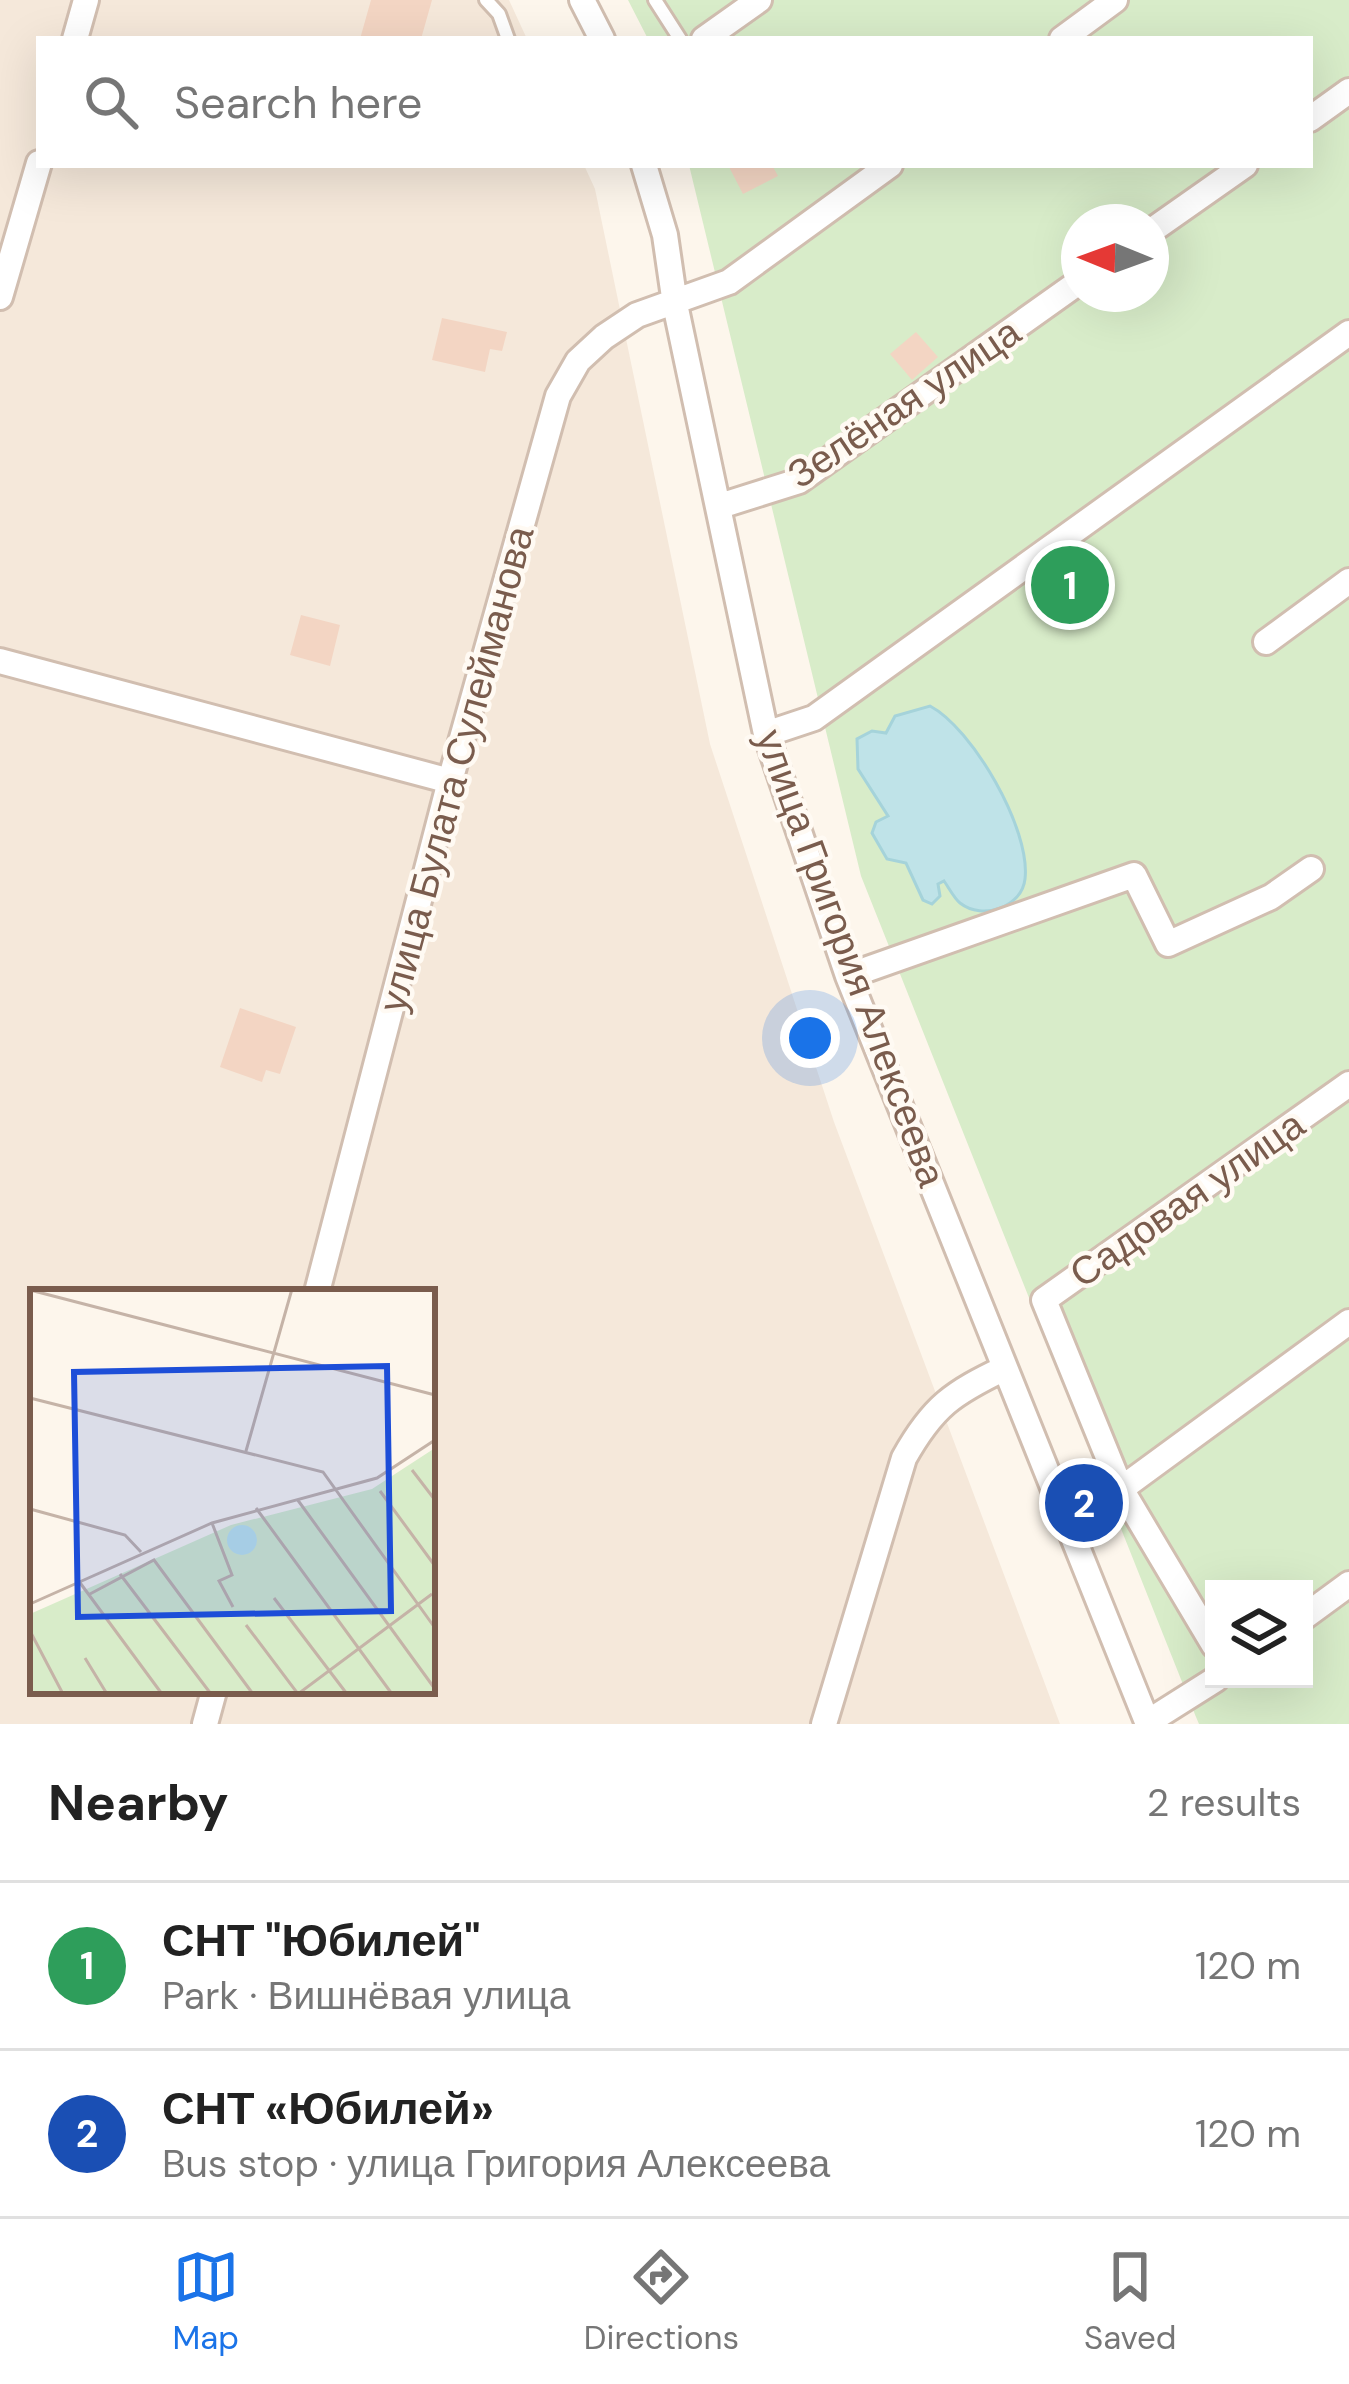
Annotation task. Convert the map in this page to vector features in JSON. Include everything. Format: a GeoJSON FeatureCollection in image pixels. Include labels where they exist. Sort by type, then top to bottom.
{"type":"FeatureCollection","features":[{"type":"Feature","properties":{"kind":"street"},"geometry":{"type":"LineString","coordinates":[[76,36],[86,0]]}},
{"type":"Feature","properties":{"kind":"street"},"geometry":{"type":"LineString","coordinates":[[582,0],[600,36]]}},
{"type":"Feature","properties":{"kind":"street"},"geometry":{"type":"LineString","coordinates":[[708,36],[758,0]]}},
{"type":"Feature","properties":{"kind":"street"},"geometry":{"type":"LineString","coordinates":[[1066,36],[1115,0]]}},
{"type":"Feature","properties":{"kind":"street"},"geometry":{"type":"LineString","coordinates":[[1313,117],[1349,91]]}},
{"type":"Feature","properties":{"kind":"street"},"geometry":{"type":"LineString","coordinates":[[0,297],[38,168]]}},
{"type":"Feature","properties":{"kind":"street","name":"улица Григория Алексеева"},"geometry":{"type":"LineString","coordinates":[[645,168],[665,235],[675,304],[766,734],[848,976],[1148,1723]]}},
{"type":"Feature","properties":{"kind":"street","name":"улица Булата Сулейманова"},"geometry":{"type":"LineString","coordinates":[[318,1289],[450,781],[558,396],[578,362],[604,337],[637,316],[729,282],[886,168]]}},
{"type":"Feature","properties":{"kind":"street"},"geometry":{"type":"LineString","coordinates":[[1169,218],[1241,168]]}},
{"type":"Feature","properties":{"kind":"street","name":"Зелёная улица"},"geometry":{"type":"LineString","coordinates":[[720,506],[799,481],[1061,295]]}},
{"type":"Feature","properties":{"kind":"street"},"geometry":{"type":"LineString","coordinates":[[766,734],[814,718],[1349,332]]}},
{"type":"Feature","properties":{"kind":"street"},"geometry":{"type":"LineString","coordinates":[[1267,641],[1349,581]]}},
{"type":"Feature","properties":{"kind":"street"},"geometry":{"type":"LineString","coordinates":[[0,662],[450,781]]}},
{"type":"Feature","properties":{"kind":"street"},"geometry":{"type":"LineString","coordinates":[[848,976],[1134,875],[1168,944],[1271,897],[1311,869]]}},
{"type":"Feature","properties":{"kind":"street","name":"Садовая улица"},"geometry":{"type":"LineString","coordinates":[[1205,1630],[1121,1489],[1045,1300],[1349,1084]]}},
{"type":"Feature","properties":{"kind":"street"},"geometry":{"type":"LineString","coordinates":[[1121,1489],[1349,1322]]}},
{"type":"Feature","properties":{"kind":"street"},"geometry":{"type":"LineString","coordinates":[[824,1724],[904,1458],[925,1421],[961,1390],[1006,1368]]}},
{"type":"Feature","properties":{"kind":"street"},"geometry":{"type":"LineString","coordinates":[[1313,1610],[1349,1584]]}},
{"type":"Feature","properties":{"kind":"street"},"geometry":{"type":"LineString","coordinates":[[1148,1723],[1205,1686]]}},
{"type":"Feature","properties":{"kind":"street"},"geometry":{"type":"LineString","coordinates":[[206,1724],[213,1694]]}},
{"type":"Feature","properties":{"kind":"lane"},"geometry":{"type":"LineString","coordinates":[[487,0],[499,14],[507,36]]}},
{"type":"Feature","properties":{"kind":"lane"},"geometry":{"type":"LineString","coordinates":[[655,0],[678,36]]}},
{"type":"Feature","properties":{"kind":"shaded area"},"geometry":{"type":"Polygon","coordinates":[[[0,0],[509,0],[526,36],[36,36],[36,168],[585,168],[595,189],[710,744],[834,1122],[1060,1724],[0,1724],[0,0]]]}},
{"type":"Feature","properties":{"kind":"green space"},"geometry":{"type":"Polygon","coordinates":[[[628,0],[1349,0],[1349,1724],[1199,1724],[861,876],[690,168],[1313,168],[1313,36],[646,36],[628,0]]]}},
{"type":"Feature","properties":{"kind":"water"},"geometry":{"type":"Polygon","coordinates":[[[930,706],[980,757],[1019,834],[1025,879],[1017,897],[1000,908],[969,908],[944,881],[938,884],[940,896],[932,904],[923,900],[906,863],[887,859],[872,833],[876,822],[888,816],[858,769],[857,739],[872,731],[886,733],[895,716],[930,706]]]}},
{"type":"Feature","properties":{"kind":"building"},"geometry":{"type":"Polygon","coordinates":[[[371,0],[432,0],[422,36],[361,36],[371,0]]]}},
{"type":"Feature","properties":{"kind":"building"},"geometry":{"type":"Polygon","coordinates":[[[730,168],[774,168],[778,176],[743,194],[730,168]]]}},
{"type":"Feature","properties":{"kind":"building"},"geometry":{"type":"Polygon","coordinates":[[[442,318],[507,332],[502,351],[490,349],[485,372],[432,360],[442,318]]]}},
{"type":"Feature","properties":{"kind":"building"},"geometry":{"type":"Polygon","coordinates":[[[916,332],[938,357],[912,380],[890,354],[916,332]]]}},
{"type":"Feature","properties":{"kind":"building"},"geometry":{"type":"Polygon","coordinates":[[[301,615],[340,625],[330,666],[290,655],[301,615]]]}},
{"type":"Feature","properties":{"kind":"building"},"geometry":{"type":"Polygon","coordinates":[[[240,1008],[296,1027],[280,1074],[266,1070],[262,1082],[220,1067],[240,1008]]]}},
{"type":"Feature","properties":{"kind":"place","name":"СНТ \"Юбилей\""},"geometry":{"type":"Point","coordinates":[1070,585]}},
{"type":"Feature","properties":{"kind":"place","name":"СНТ «Юбилей»"},"geometry":{"type":"Point","coordinates":[1084,1503]}}]}
